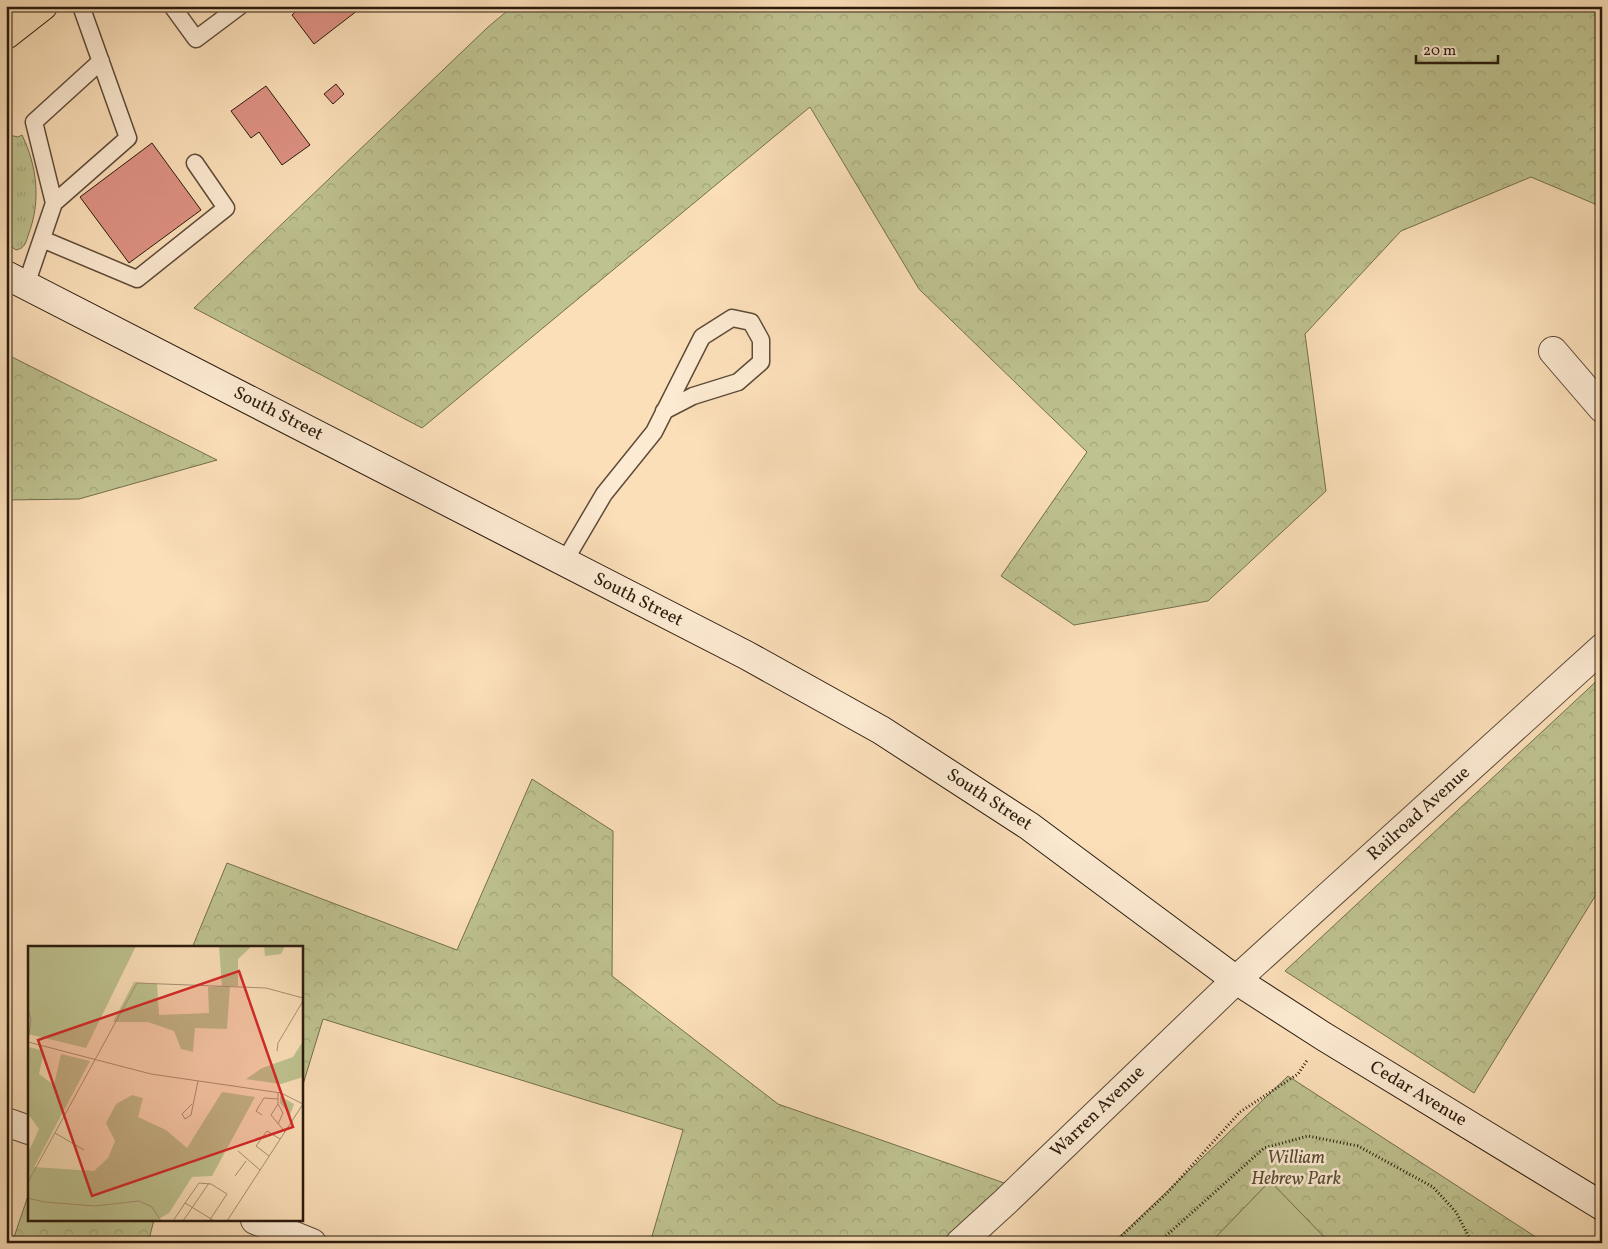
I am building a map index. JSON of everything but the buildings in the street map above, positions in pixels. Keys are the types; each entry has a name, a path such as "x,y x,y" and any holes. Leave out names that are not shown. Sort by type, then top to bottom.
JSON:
{"highway":[{"path":"6,35 43,6"}],"street":[{"name":"South Street","path":"16,280 746,655 881,730 1029,826 1236,980"},
{"path":"1553,351 1602,408"},
{"name":"Railroad Avenue","path":"1236,980 1602,648"},
{"name":"Cedar Avenue","path":"1236,980 1323,1036 1602,1206"},
{"name":"Warren Avenue","path":"960,1243 1236,980"},
{"path":"6,1122 28,1130"},
{"path":"261,1222 312,1243"}],"lane":[{"path":"16,280 42,239 54,203 128,138 81,6"},
{"path":"172,6 196,38 240,6"},
{"path":"54,203 34,122 101,61"},
{"path":"42,239 137,279 226,208 195,163"},
{"path":"564,562 604,494 654,432 664,411 702,337 732,318 751,322 761,340 761,362 738,382 693,396 664,411"}],"path":[{"path":"1114,1243 1167,1193 1240,1112 1298,1074 1311,1056"},
{"path":"1158,1243 1264,1148 1308,1136 1358,1146 1433,1187 1456,1212 1472,1243"}],"green space":[{"path":"513,6 1602,6 1602,207 1531,177 1401,231 1305,334 1326,491 1208,601 1074,625 1001,576 1087,452 919,289 810,107 422,428 194,308 488,27"},
{"path":"6,119 10,125 9,135 18,137 22,135 31,159 36,183 33,221 25,244 22,248 16,250 6,243"},
{"path":"6,354 217,460 79,499 6,500"},
{"path":"1602,676 1602,885 1474,1093 1285,971"},
{"path":"532,779 613,831 612,976 778,1104 1030,1192 975,1243 650,1243 683,1130 323,1019 302,1088 302,946 193,946 227,863 457,950"},
{"name":"William Hebrew Park","path":"1288,1076 1545,1243 1113,1243"},
{"path":"1270,1181 1330,1243 1210,1243"},
{"path":"28,1196 28,1222 153,1222 148,1243 12,1243"}]}
